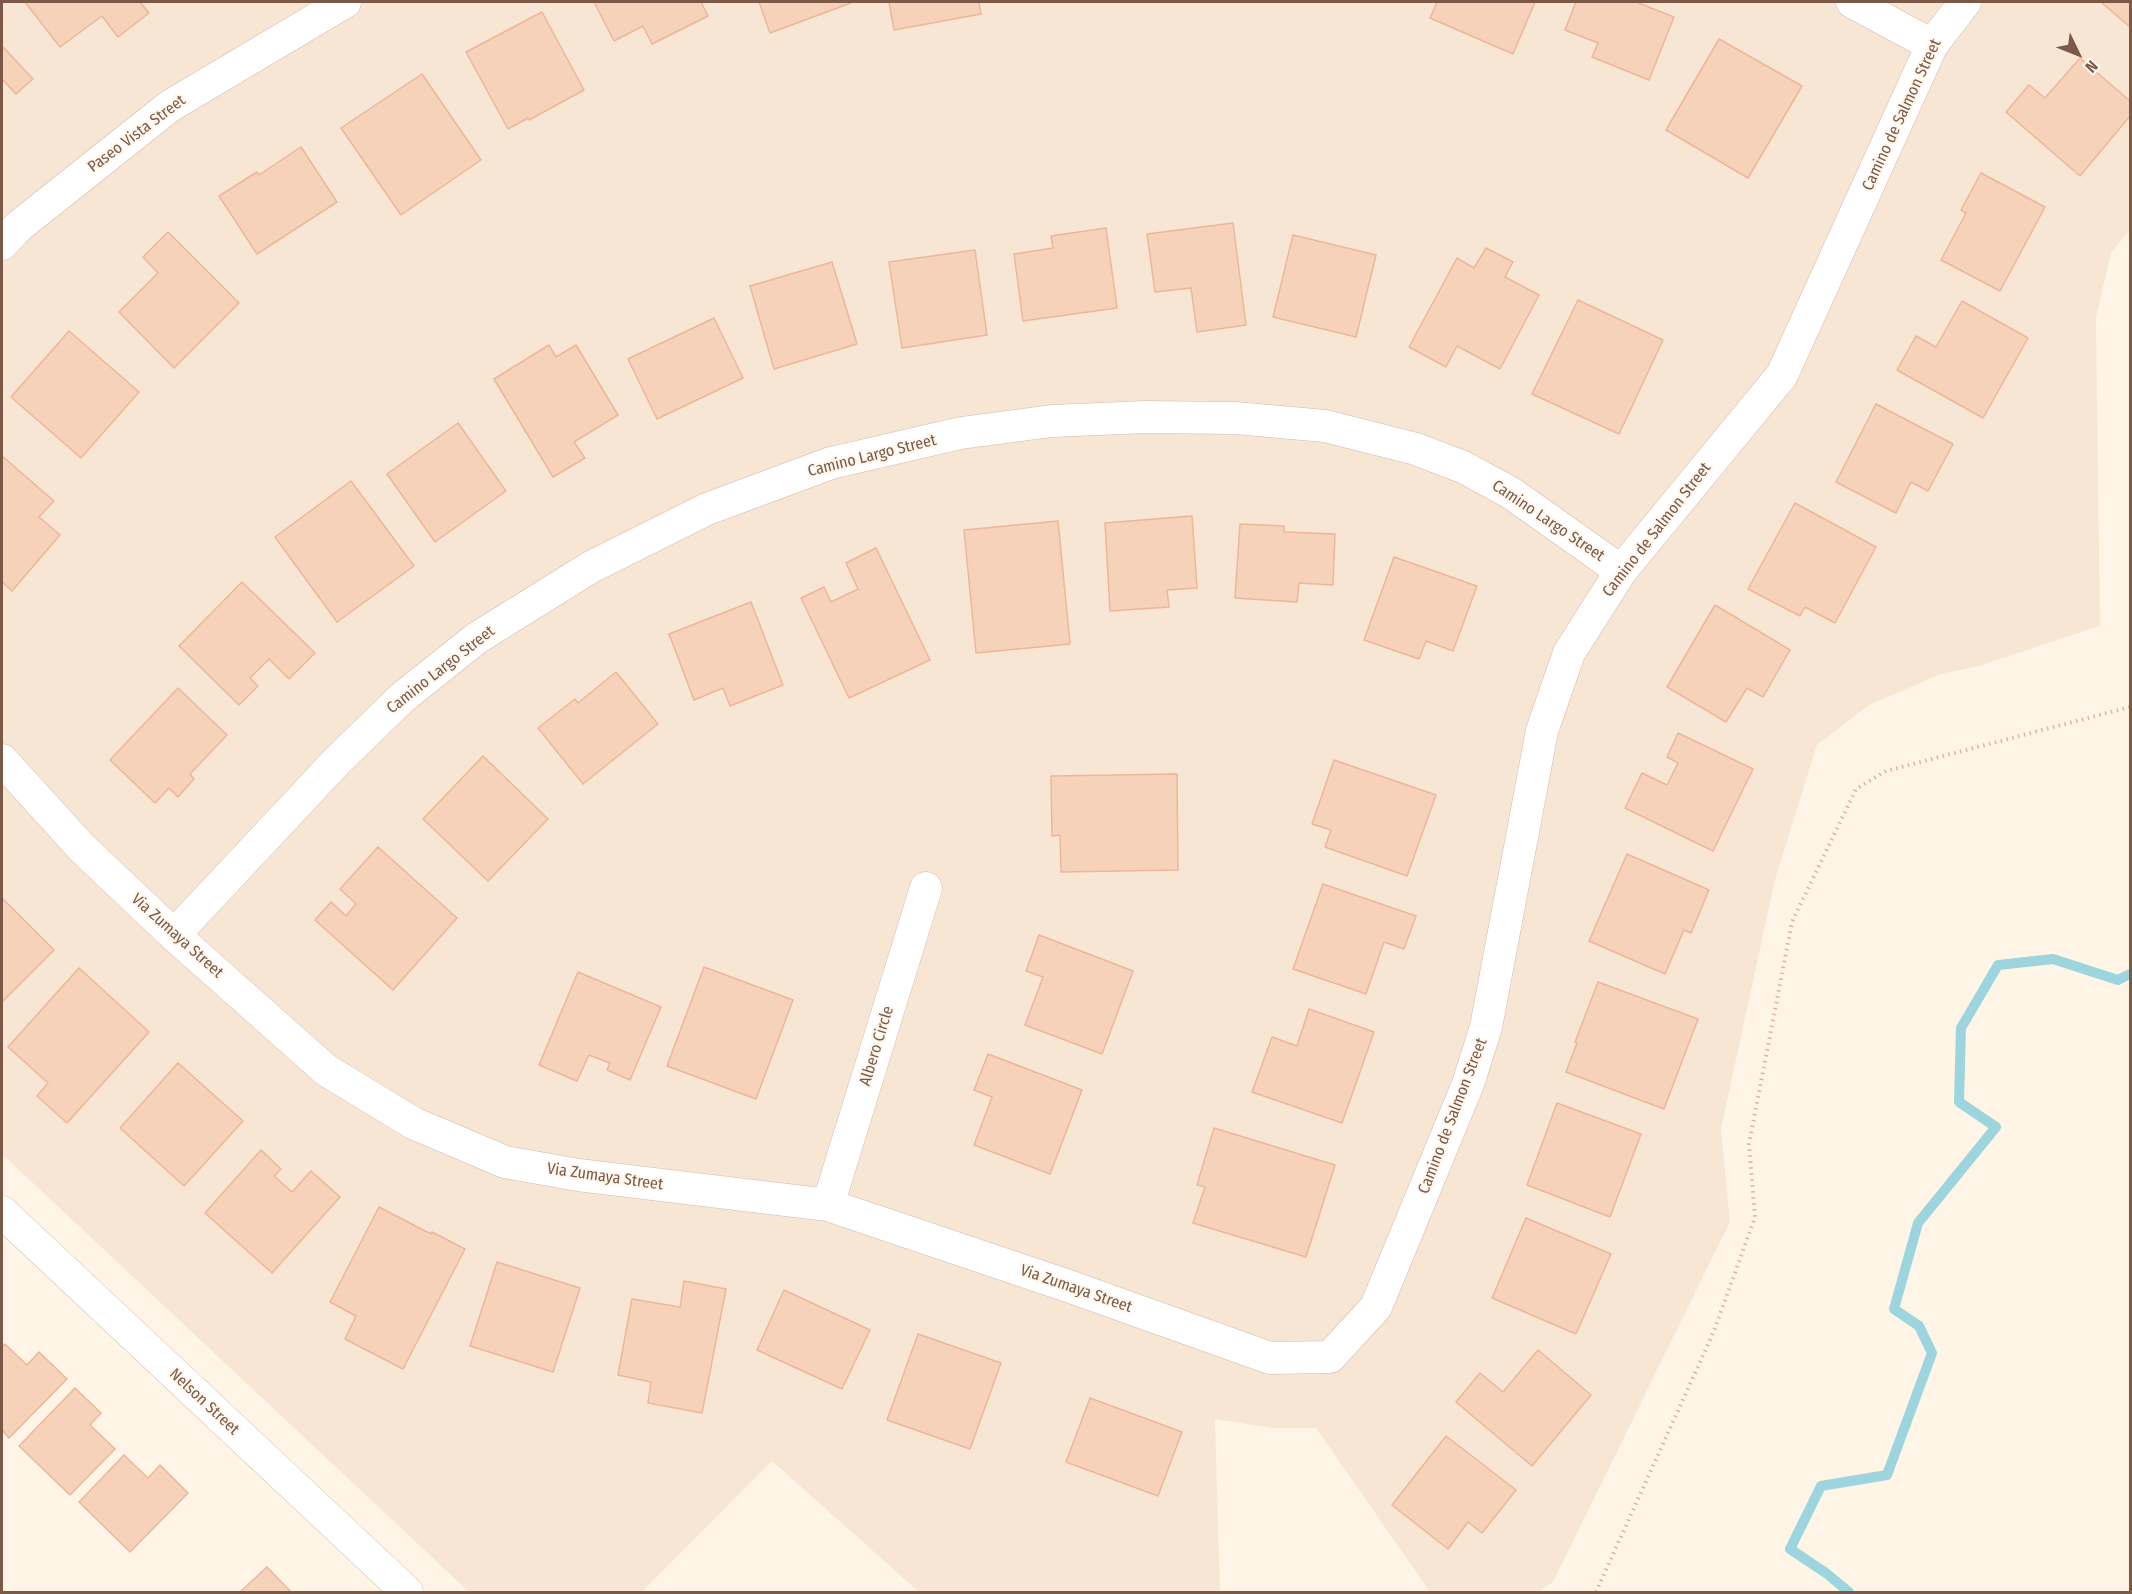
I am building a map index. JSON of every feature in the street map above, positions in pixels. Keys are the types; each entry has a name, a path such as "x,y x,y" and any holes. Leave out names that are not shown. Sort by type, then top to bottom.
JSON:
{"street":[{"name":"Paseo Vista Street","path":"2,244 18,226 170,106 345,2"},
{"path":"1852,2 1932,45"},
{"name":"Camino de Salmon Street","path":"1330,1357 1377,1307 1468,1084 1486,1027 1542,731 1569,653 1621,572 1782,375 1932,45 1965,2"},
{"name":"Camino Largo Street","path":"174,935 337,761 403,697 477,638 601,562 707,509 831,463 961,433 1052,421 1145,417 1235,418 1326,426 1416,449 1463,467 1510,493 1621,572"},
{"name":"Via Zumaya Street","path":"2,760 83,849 174,935 326,1070 413,1123 505,1162 578,1175 828,1205 1071,1287 1270,1358 1330,1357"},
{"name":"Albero Circle","path":"828,1205 926,888"},
{"name":"Nelson Street","path":"2,1212 407,1593"}],"path":[{"path":"1596,1593 1714,1331 1755,1217 1749,1144 1792,922 1856,789 1886,771 2130,707"}],"shaded area":[{"path":"2,2 2130,2 2130,230 2111,253 2096,318 2100,626 1979,666 1941,674 1869,705 1817,745 1775,880 1721,1129 1730,1222 1553,1582 1538,1592 1430,1592 1316,1428 1271,1428 1215,1419 1220,1592 919,1592 772,1461 642,1592 469,1592 2,1154"}],"building":[{"path":"25,2 140,2 149,13 118,37 102,16 60,47"},
{"path":"594,2 701,2 708,16 652,44 643,26 614,41"},
{"path":"759,2 851,2 851,3 770,33"},
{"path":"889,2 979,2 981,14 894,30"},
{"path":"1437,2 1535,2 1513,54 1430,18"},
{"path":"1576,2 1636,2 1674,17 1649,80 1592,57 1598,43 1565,30"},
{"path":"2101,2 2130,2 2130,27"},
{"path":"542,12 584,90 508,129 466,52"},
{"path":"1719,39 1802,86 1748,178 1666,130"},
{"path":"2,46 33,79 16,94 3,80 2,82"},
{"path":"2080,58 2130,101 2130,116 2080,176 2006,112 2029,85 2045,98"},
{"path":"422,74 481,160 401,215 341,128"},
{"path":"301,147 337,202 257,254 219,196 257,172 259,175"},
{"path":"1981,173 2045,207 2000,291 1941,260 1966,213 1961,210"},
{"path":"1233,223 1246,325 1197,332 1191,288 1155,292 1147,234"},
{"path":"1106,228 1117,308 1023,321 1014,254 1053,248 1051,236"},
{"path":"168,232 239,303 174,368 119,312 158,273 143,257"},
{"path":"1293,235 1376,255 1356,337 1273,317"},
{"path":"1486,248 1513,262 1505,277 1539,295 1500,369 1457,346 1446,367 1409,347 1457,258 1474,268"},
{"path":"975,250 987,335 902,348 889,262"},
{"path":"832,262 857,344 774,369 750,286"},
{"path":"1578,300 1663,340 1619,434 1532,394"},
{"path":"1962,301 2028,338 1983,418 1897,370 1916,336 1936,347"},
{"path":"714,318 743,378 657,419 628,359"},
{"path":"69,331 139,392 81,458 11,397"},
{"path":"549,345 556,357 576,345 618,415 574,442 585,458 553,477 494,379"},
{"path":"1876,404 1953,444 1928,491 1911,482 1896,513 1836,482"},
{"path":"458,423 506,491 435,542 387,474"},
{"path":"2,456 54,501 39,517 60,535 12,591 2,582"},
{"path":"351,481 414,566 337,622 275,537"},
{"path":"1795,503 1876,547 1835,623 1805,607 1800,616 1748,589"},
{"path":"1192,516 1197,588 1167,590 1169,607 1110,611 1105,523"},
{"path":"1058,521 1070,644 976,653 964,530"},
{"path":"1240,524 1284,526 1284,532 1335,534 1333,585 1299,583 1297,602 1235,598"},
{"path":"876,548 930,660 849,698 801,598 824,587 831,602 858,589 846,563"},
{"path":"1394,557 1477,586 1453,651 1426,641 1419,659 1364,640"},
{"path":"242,582 315,653 289,679 269,659 250,678 258,686 239,705 179,646"},
{"path":"751,602 783,685 730,706 723,688 694,700 669,634"},
{"path":"1715,605 1790,650 1763,697 1747,688 1726,722 1667,687"},
{"path":"616,672 658,724 583,784 538,728 575,699 578,703"},
{"path":"178,688 227,735 190,774 194,779 178,797 169,788 155,803 110,760"},
{"path":"1678,733 1753,769 1713,851 1625,808 1642,773 1667,785 1678,763 1667,757"},
{"path":"483,756 548,819 488,881 423,819"},
{"path":"1334,760 1436,795 1407,876 1325,847 1331,830 1312,824"},
{"path":"1177,774 1178,870 1061,872 1060,835 1052,836 1051,776"},
{"path":"378,847 457,918 393,990 315,920 331,902 346,916 356,904 340,889"},
{"path":"1627,854 1709,890 1691,933 1684,930 1665,974 1589,941"},
{"path":"1323,884 1416,916 1404,949 1384,942 1366,994 1293,969"},
{"path":"2,898 54,950 2,1002"},
{"path":"1039,935 1133,971 1102,1054 1025,1025 1043,977 1026,971"},
{"path":"704,967 793,1000 756,1099 667,1066"},
{"path":"79,968 149,1032 67,1123 37,1096 48,1083 8,1047"},
{"path":"578,972 661,1007 630,1080 607,1070 610,1063 589,1055 577,1081 539,1065"},
{"path":"1598,982 1698,1019 1664,1109 1566,1072"},
{"path":"1309,1009 1374,1032 1342,1123 1252,1092 1272,1037 1297,1046"},
{"path":"988,1054 1082,1090 1050,1174 974,1145 992,1097 974,1090"},
{"path":"178,1063 243,1121 184,1186 120,1128"},
{"path":"1557,1103 1641,1134 1610,1217 1527,1185"},
{"path":"1214,1128 1335,1165 1306,1257 1193,1223 1205,1187 1197,1185"},
{"path":"261,1150 281,1169 274,1176 292,1192 311,1171 340,1197 272,1273 205,1213"},
{"path":"379,1207 465,1249 403,1369 345,1339 356,1316 330,1302"},
{"path":"1526,1218 1611,1254 1576,1334 1492,1298"},
{"path":"497,1262 580,1288 553,1372 470,1346"},
{"path":"684,1281 726,1289 702,1413 648,1403 651,1382 618,1375 632,1299 680,1307"},
{"path":"784,1290 870,1330 842,1389 757,1350"},
{"path":"918,1334 1001,1363 970,1449 887,1420"},
{"path":"5,1344 27,1365 39,1352 67,1379 9,1438 2,1430 2,1347"},
{"path":"1538,1350 1591,1395 1532,1466 1456,1402 1480,1373 1503,1392"},
{"path":"75,1388 101,1413 90,1425 115,1449 70,1495 19,1446"},
{"path":"1090,1398 1182,1432 1158,1496 1066,1462"},
{"path":"1446,1436 1516,1490 1482,1533 1468,1522 1448,1549 1392,1505"},
{"path":"124,1455 148,1478 160,1465 188,1493 130,1552 79,1502"},
{"path":"267,1567 291,1592 240,1592"}],"waterway":[{"path":"1849,1592 1826,1573 1790,1549 1821,1486 1887,1475 1932,1353 1919,1326 1894,1309 1918,1223 1996,1127 1959,1102 1961,1028 1998,965 2053,959 2118,980 2130,974"}]}
